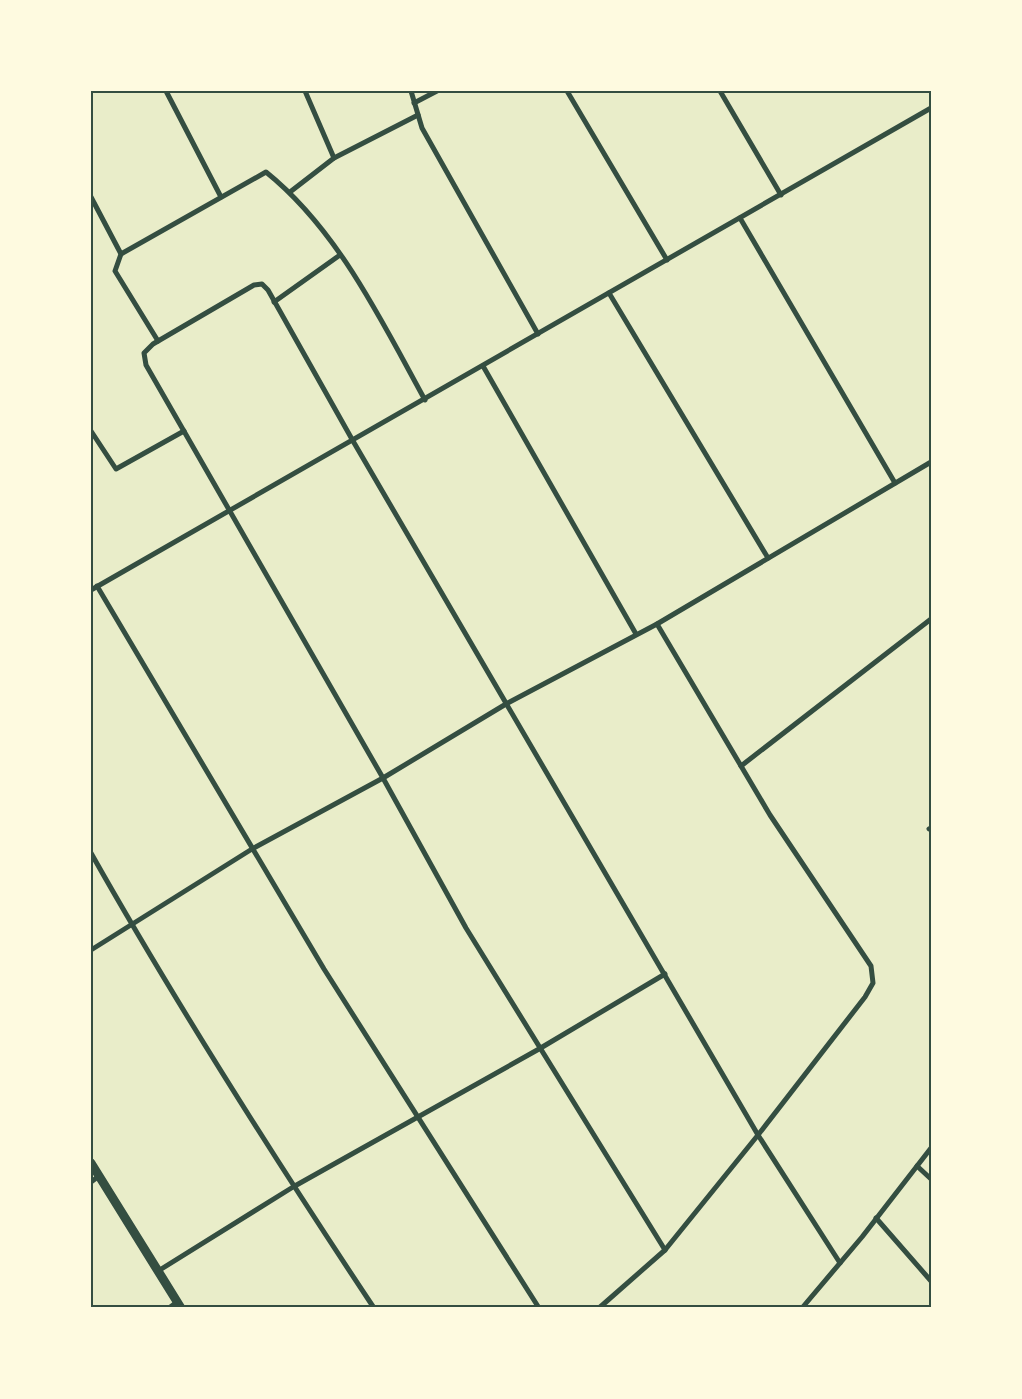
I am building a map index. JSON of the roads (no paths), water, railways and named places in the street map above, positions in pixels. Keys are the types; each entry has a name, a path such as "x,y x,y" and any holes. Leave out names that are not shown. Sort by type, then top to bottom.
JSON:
{"street":[{"path":"166,91 221,197"},
{"path":"305,91 334,158"},
{"path":"411,91 422,128 538,334"},
{"path":"414,103 437,91"},
{"path":"567,91 667,260"},
{"path":"720,91 781,195"},
{"path":"91,590 230,512 931,108"},
{"path":"290,192 334,158 418,115"},
{"path":"158,341 115,271 121,254 266,172 290,192 358,279 425,400"},
{"path":"91,197 121,254"},
{"path":"740,218 895,482"},
{"path":"274,302 340,255"},
{"path":"665,1250 466,928 383,778 146,365 144,354 158,341 254,285 262,284 274,302 353,441 758,1135 840,1263"},
{"path":"609,293 768,558"},
{"path":"483,366 636,634"},
{"path":"91,431 116,469 184,431"},
{"path":"91,950 252,849 383,778 506,704 657,624 931,462"},
{"path":"98,586 252,849 418,1118 539,1308"},
{"path":"741,766 931,619"},
{"path":"599,1308 665,1250 865,998 873,983 871,966 770,815 657,624"},
{"path":"91,853 132,925 293,1187 374,1308"},
{"path":"157,1272 293,1187 418,1118 665,974"},
{"path":"802,1308 931,1148"},
{"path":"91,1163 179,1305 169,1308"},
{"path":"917,1166 931,1179"},
{"path":"91,1182 99,1176"},
{"path":"876,1218 931,1281"}]}
